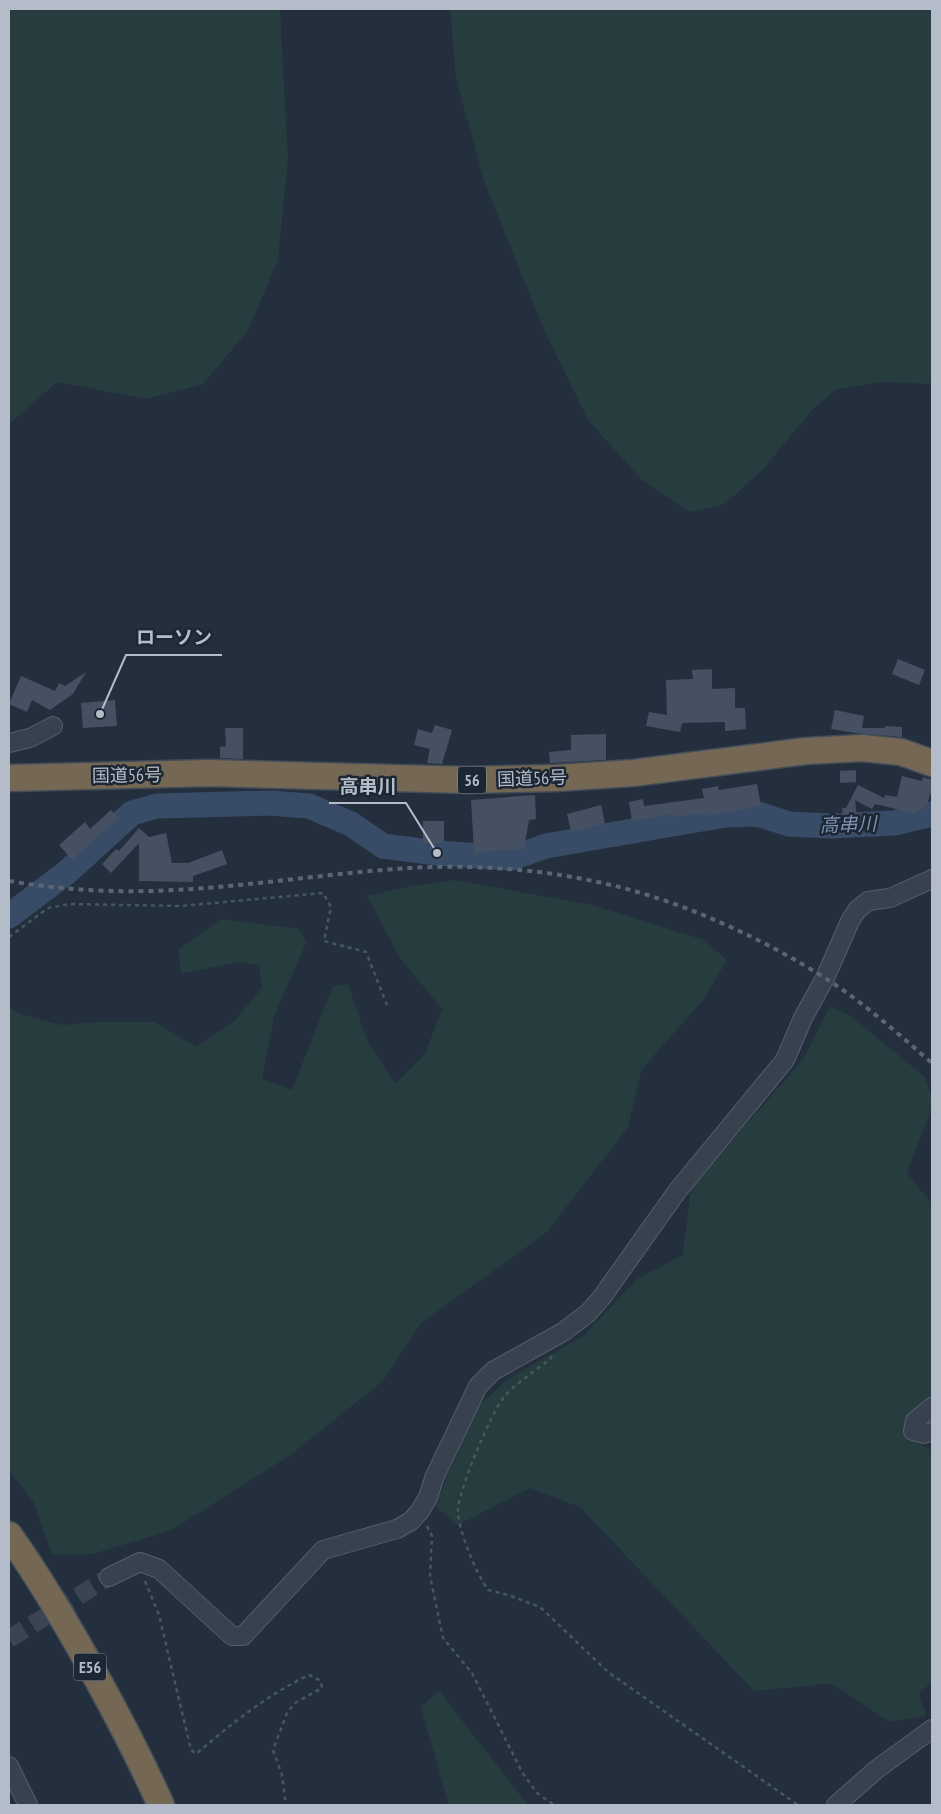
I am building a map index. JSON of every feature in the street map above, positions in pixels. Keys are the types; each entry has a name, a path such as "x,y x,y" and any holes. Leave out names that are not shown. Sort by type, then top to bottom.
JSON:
{"highway":[{"name":"国道56号","path":"9,778 209,773 467,780 557,778 633,773 806,751 862,748 901,752 932,763"},
{"name":"E56","path":"9,1534 68,1626 144,1767 161,1805"}],"street":[{"path":"9,743 30,738 53,726"},
{"path":"109,1577 140,1562 159,1569 232,1636 243,1636 323,1550 397,1529 411,1521 420,1511 428,1497 435,1476 478,1386 493,1371 563,1332 588,1313 602,1297 678,1190 785,1060 803,1018 825,978 857,910 868,902 890,898 932,879"},
{"path":"932,1407 915,1421 913,1431 923,1434 932,1432"},
{"path":"836,1805 877,1769 932,1729"},
{"path":"9,1766 28,1805"}],"path":[{"path":"9,937 48,908 69,904 181,906 323,893 331,907 324,941 366,952 387,1005"},
{"path":"563,1332 550,1359 505,1396 495,1408 460,1492 457,1511 478,1575 488,1590 540,1607 608,1672 798,1805"},
{"path":"420,1511 432,1536 430,1576 443,1638 472,1673 522,1772 537,1793 554,1805"},
{"path":"134,1565 148,1584 159,1615 190,1750 196,1754 235,1721 283,1688 309,1675 321,1681 322,1688 295,1703 287,1713 273,1750 282,1775 286,1805"}],"green space":[{"path":"9,9 280,9 288,160 278,260 248,331 203,384 146,399 57,382 9,424"},
{"path":"450,9 932,9 932,384 883,382 835,390 812,410 765,467 725,504 689,512 641,479 588,420 546,334 485,184 456,78"},
{"path":"455,880 592,905 704,940 727,960 704,999 642,1069 628,1127 547,1232 421,1323 383,1381 289,1456 170,1531 92,1554 52,1555 33,1501 9,1471 9,1007 23,1015 62,1025 99,1022 155,1022 196,1047 234,1021 262,988 259,965 236,962 181,974 178,950 221,919 299,929 306,943 274,1016 262,1079 292,1090 333,986 348,984 367,1040 395,1084 425,1054 442,1009 400,958 367,896 411,886"},
{"path":"830,1006 852,1017 925,1077 932,1097 932,1107 907,1173 932,1204 932,1400 904,1425 910,1440 932,1450 932,1683 919,1692 926,1716 890,1722 837,1687 827,1684 754,1691 580,1507 530,1488 458,1525 435,1506 477,1408 508,1379 583,1336 637,1279 683,1255 691,1188 804,1058"},
{"path":"439,1691 528,1805 449,1805 421,1707"}],"building":[{"path":"898,659 925,670 919,685 892,674"},
{"path":"712,669 712,689 735,688 735,708 745,708 746,729 725,731 725,722 682,723 680,732 646,726 649,712 667,715 666,680 693,679 692,670"},
{"path":"86,672 73,694 50,710 32,700 27,712 9,704 21,676 55,691 59,683 65,686"},
{"path":"115,700 117,726 83,728 81,703"},
{"path":"835,710 864,716 862,728 902,727 902,737 831,729"},
{"path":"435,725 452,730 442,764 427,763 430,749 414,745 418,729 432,733"},
{"path":"225,728 243,728 243,759 220,758 220,747 226,746"},
{"path":"606,734 606,760 550,763 549,752 571,750 571,735"},
{"path":"856,770 856,782 840,783 840,771"},
{"path":"902,776 922,781 923,777 932,780 932,794 930,794 927,806 913,813 875,804 872,809 855,800 857,818 844,820 842,808 846,808 858,785 884,798 885,795 897,797"},
{"path":"757,784 761,806 707,816 706,813 671,817 671,814 632,821 629,802 643,799 644,806 704,798 702,789 718,786 719,790"},
{"path":"535,795 536,819 529,820 524,849 474,852 471,800"},
{"path":"601,805 605,823 571,832 567,814"},
{"path":"111,810 118,818 72,860 59,845 85,822 90,829"},
{"path":"423,821 444,821 444,843 423,843"},
{"path":"139,828 149,837 166,833 172,863 188,863 222,850 227,864 193,876 193,882 139,881 139,843 111,873 102,864 116,849 119,851"}],"waterway":[{"name":"高串川","path":"9,916 66,873 132,813 157,806 270,803 309,806 351,824 383,846 437,853 512,858 546,846 725,815 758,814 789,824 831,826 894,823 932,814"}],"tunnel":[{"path":"9,1639 109,1577"}],"railway":[{"path":"9,881 44,886 115,891 181,890 424,867 510,869 595,881 675,904 727,925 778,951 825,978 853,997 932,1063"}],"place":[{"name":"ローソン","path":"100,714"},
{"name":"高串川","path":"437,853"}]}
